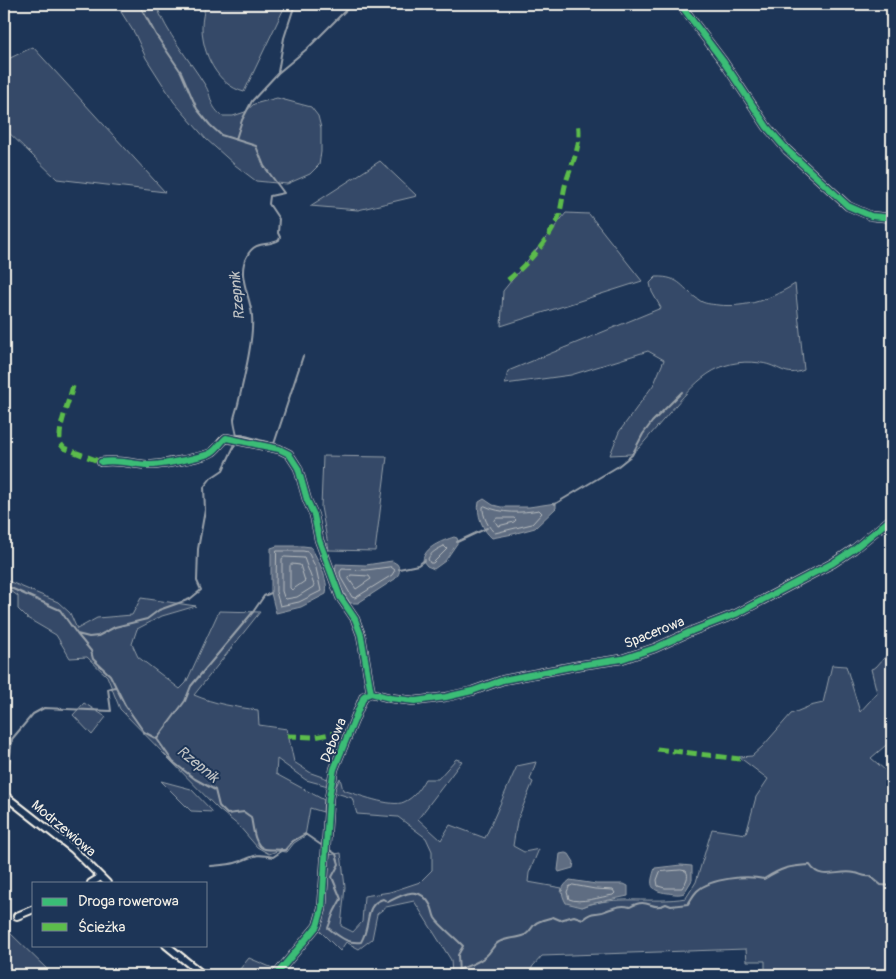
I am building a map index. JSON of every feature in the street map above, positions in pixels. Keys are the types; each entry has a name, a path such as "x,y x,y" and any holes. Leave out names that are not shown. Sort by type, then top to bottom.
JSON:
{"street":[{"path":"680,4 723,60 766,127 787,150 848,206 871,216 892,218"},
{"path":"101,462 113,460 148,465 165,465 213,452 226,438 280,449 289,454 298,468 307,500 314,515 319,540 340,597 355,619 361,635 371,693"},
{"name":"Spacerowa","path":"371,693 390,698 415,701 446,697 472,691 502,680 622,659 655,648 736,614 833,563 854,550 892,518"},
{"name":"Dębowa","path":"276,975 316,926 322,909 329,798 334,769 364,696 371,693"},
{"name":"Modrzewiowa","path":"4,795 73,849 106,882"},
{"path":"93,882 101,877"},
{"path":"17,916 32,909"},
{"path":"167,946 203,975"}],"shaded area":[{"path":"116,4 156,4 172,36 205,85 215,108 222,116 233,116 245,112 254,104 277,98 311,107 318,116 321,128 319,165 310,174 287,184 256,181 235,165 206,139 174,102 146,58 135,34"},
{"path":"206,4 286,4 244,92 226,83 213,67 208,57 202,27"},
{"path":"33,47 165,192 57,179 4,128 4,61"},
{"path":"380,161 417,196 358,210 310,206"},
{"path":"566,213 589,214 642,281 501,326 503,291"},
{"path":"656,277 664,277 676,281 703,302 729,306 749,304 768,298 795,284 804,370 792,373 767,364 745,362 719,368 708,374 688,391 639,448 631,454 610,455 619,432 654,384 664,360 648,351 571,375 505,384 508,371 661,308 652,292 650,283"},
{"path":"323,456 387,457 375,551 329,550 321,507"},
{"path":"8,581 58,602 70,613 77,629 97,618 132,615 141,598 196,606 162,616 137,629 132,644 138,657 180,689 186,683 219,611 260,612 194,695 225,705 258,710 259,725 287,729 294,762 311,773 328,779 328,786 306,780 277,759 276,774 324,800 323,812 310,808 305,836 294,843 287,852 277,851 269,854 257,847 239,826 218,809 120,709 107,676 87,657 70,658 56,635 27,618 18,609 18,596 5,587"},
{"path":"892,649 892,740 871,758 892,776 892,975 765,975 765,961 747,961 746,949 542,956 528,975 452,975 451,960 414,901 386,907 377,914 372,939 359,949 346,942 340,951 318,929 323,918 329,855 341,853 345,887 341,926 353,932 362,922 364,896 390,892 420,882 432,870 432,851 426,838 398,817 357,814 352,798 333,792 340,778 343,790 374,800 398,803 408,800 414,795 425,779 438,779 456,759 462,761 418,819 441,840 450,825 485,838 517,766 536,762 530,780 533,782 517,821 513,846 524,852 539,849 529,873 528,882 562,888 561,893 582,907 608,901 686,898 696,882 712,829 746,834 756,797 768,779 739,757 752,756 791,714 823,703 832,665 846,666 860,712 877,693 871,669 876,667"},
{"path":"84,703 106,717 92,735 73,715"},
{"path":"161,781 191,789 213,812 191,811"},
{"path":"4,926 6,929 53,975 4,975"},
{"path":"249,958 275,969 270,975 235,975"}],"water":[{"path":"484,499 493,505 501,507 529,507 556,503 556,508 535,528 492,538 479,517 479,502"},
{"path":"454,537 457,538 458,542 445,561 434,569 427,566 423,561 430,548"},
{"path":"277,546 311,547 324,576 327,588 326,594 301,607 276,613 271,593 271,548"},
{"path":"392,561 397,564 399,570 395,579 358,603 350,603 337,580 336,564 366,565"},
{"path":"560,854 569,854 574,862 573,868 559,872"},
{"path":"681,865 692,866 692,880 684,893 661,892 654,888 652,878 655,868"},
{"path":"570,880 596,884 624,884 628,886 628,896 582,907 566,903 562,890"}],"waterway":[{"name":"Rzepnik","path":"139,4 156,35 181,72 197,109 221,135 256,146 264,166 284,193 270,196 269,204 279,219 279,240 254,247 244,263 243,278 251,309 252,335 234,419 237,438"},
{"path":"278,72 284,38 295,4"},
{"path":"236,139 242,120 252,101 278,73 308,48 352,4"},
{"path":"238,435 274,444 303,356"},
{"path":"555,504 617,467 632,455 652,422 682,392"},
{"name":"Rzepnik","path":"236,442 223,470 211,478 204,487 205,510 198,549 197,581 201,590 190,599 159,610 147,619 115,627 98,636 89,637 77,634 91,651 93,659 110,675 125,705 144,732 157,739 173,762 195,779 215,790 219,806 227,814 244,812 251,817 256,840 261,847 285,850 293,841 305,834 324,847"},
{"path":"457,542 487,528"},
{"path":"399,569 418,565 425,560"},
{"path":"4,585 60,610 77,634"},
{"path":"157,739 185,701 191,686 253,612 264,596 271,593"},
{"path":"4,786 6,788 12,739 33,714 44,708 111,711 108,689 115,687"},
{"path":"211,866 235,863 256,855 273,857 281,849"},
{"name":"Rzepnik","path":"328,849 336,854 339,864 332,877 341,899 328,928 347,941 361,942 370,910 377,902 383,899 388,902 406,894 417,893 427,899 437,921 463,946 458,955 459,975"},
{"path":"458,970 483,958 499,942 525,935 535,924 541,921 553,917 560,920 574,916 583,919 588,915 619,906 630,907 642,903 657,906 688,904 697,891 720,880 748,877 764,879 786,868 810,865 819,873 855,873 870,876 881,885 892,886"}],"marked path":[{"path":"508,280 537,251 550,234 559,216 566,182 578,145 578,122"},
{"path":"73,386 61,425 60,443 64,448 101,462"},
{"path":"287,736 315,737 349,730"},
{"path":"657,749 740,759"}],"cycle path":[{"path":"680,4 723,61 767,127 787,150 848,206 871,216 892,218"},
{"path":"101,462 118,461 152,465 181,461 212,452 226,438 279,449 289,454 298,468 307,500 314,515 319,540 340,597 355,619 361,635 371,693 364,696 334,769 329,798 322,909 317,926 276,975"},
{"path":"371,693 390,698 415,701 446,697 472,691 503,680 622,659 655,648 736,614 833,563 854,549 892,518"}]}
